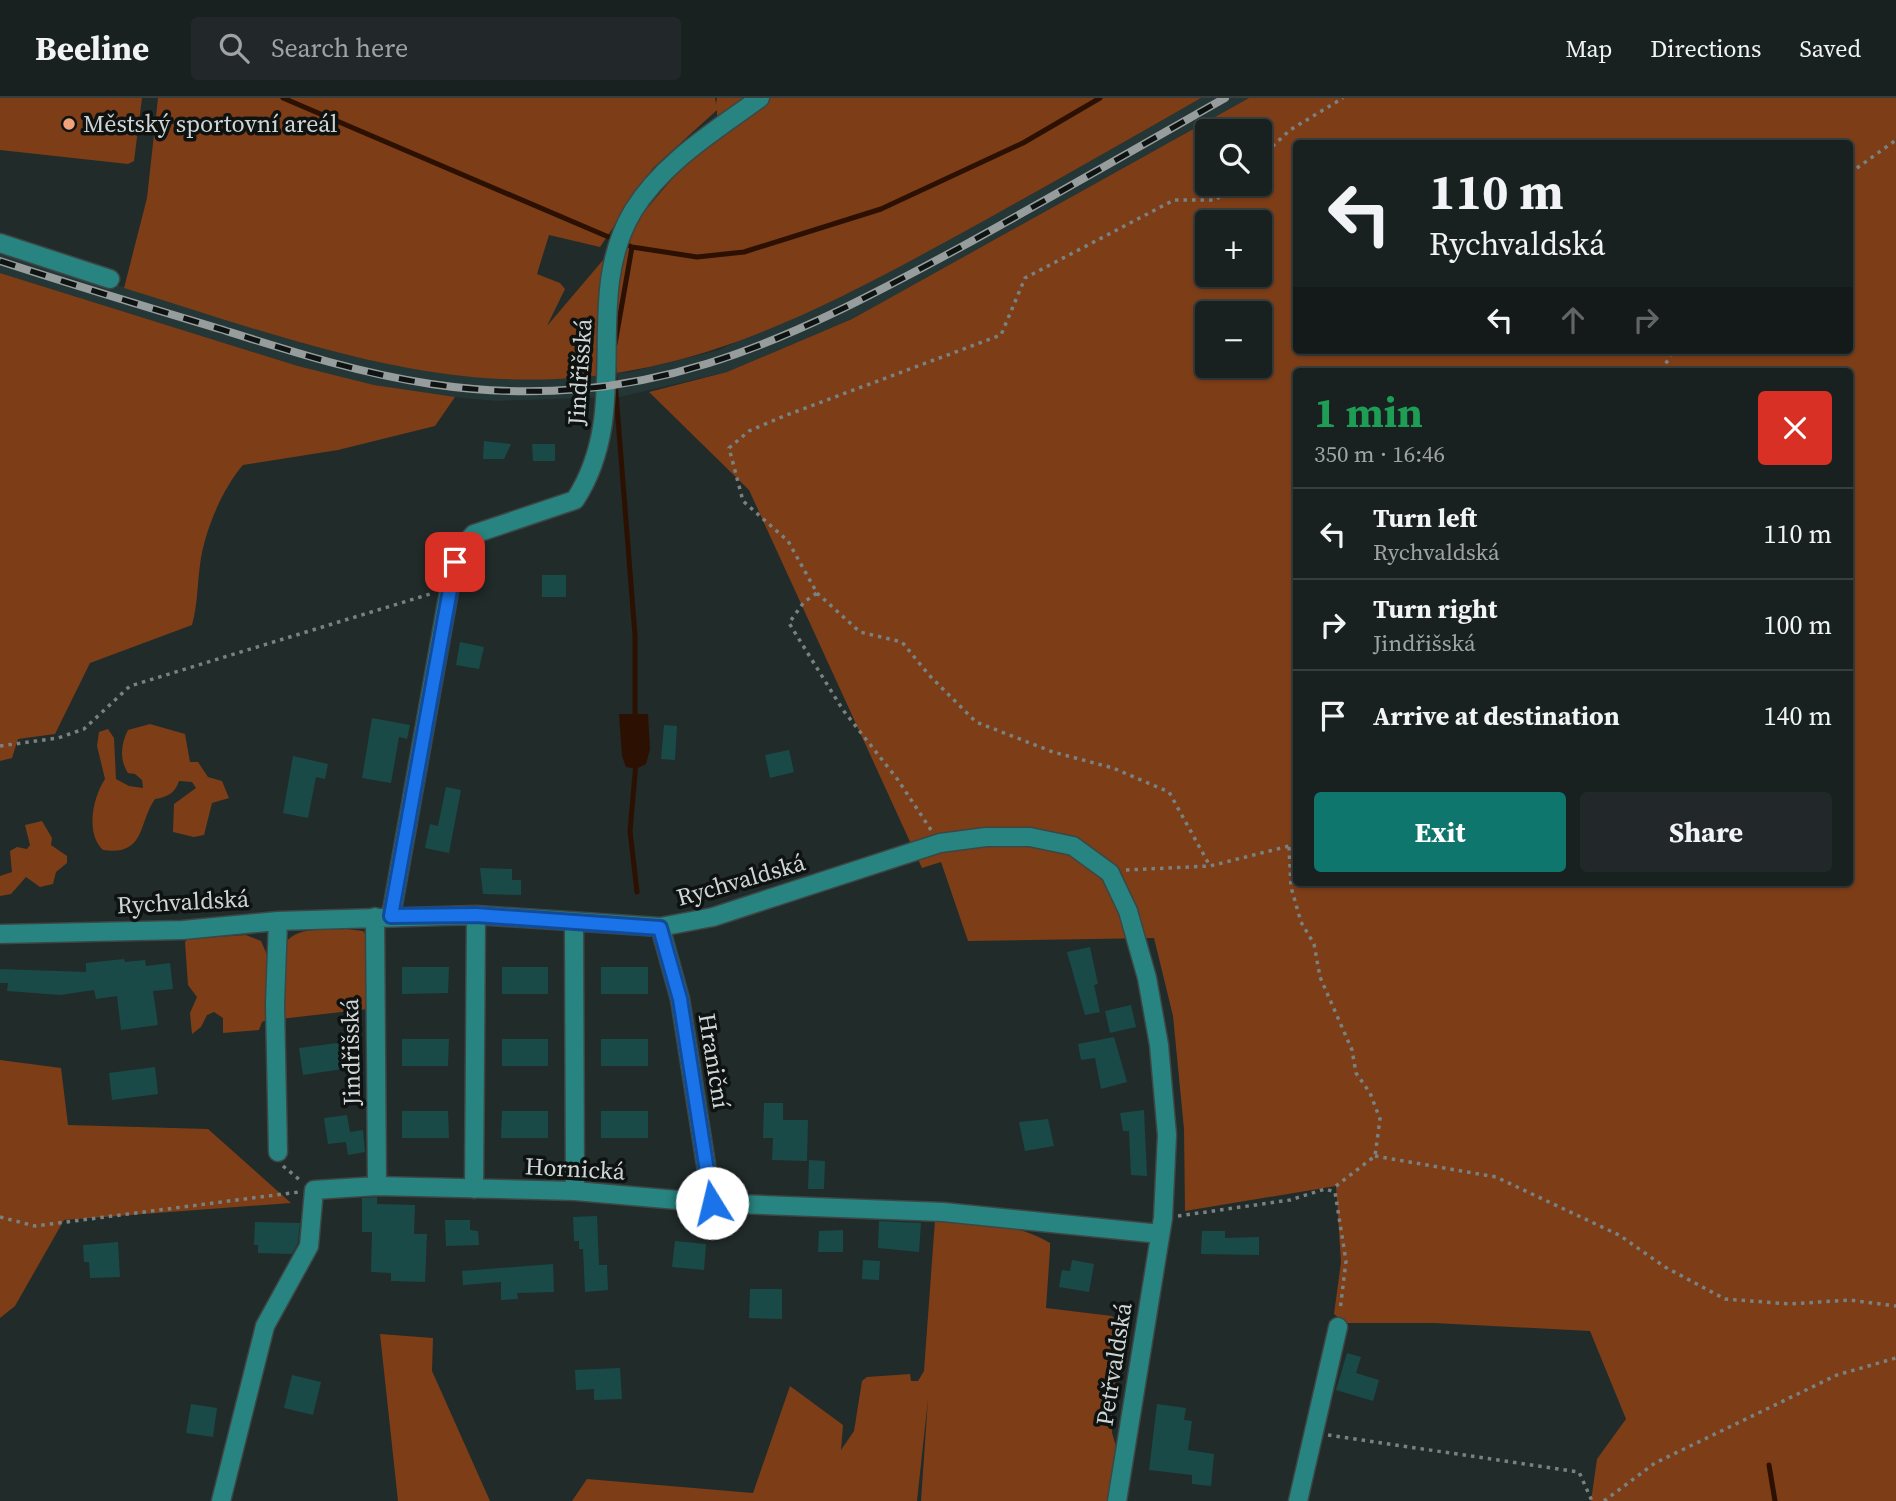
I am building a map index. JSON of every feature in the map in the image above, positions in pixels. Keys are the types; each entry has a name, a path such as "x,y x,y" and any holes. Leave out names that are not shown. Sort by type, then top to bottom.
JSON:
{"street":[{"name":"Jindřišská","path":"377,1186 383,916 455,562 474,534 575,500 594,462 605,416 608,277 617,247 634,211 673,163 760,98"},
{"path":"0,243 110,279"},
{"name":"Rychvaldská","path":"0,934 183,930 278,921 476,915 660,928 713,918 940,843 986,837 1030,837 1073,846 1110,873"},
{"path":"1110,873 1132,924 1147,978 1159,1045 1167,1135 1160,1234"},
{"path":"474,1189 476,915"},
{"path":"278,921 275,1004 278,1152"},
{"path":"574,923 575,1191"},
{"name":"Hraniční","path":"660,928 680,999 712,1203"},
{"name":"Hornická","path":"314,1190 377,1186 575,1191 712,1203 943,1212 1160,1234"},
{"path":"221,1501 265,1326 309,1246 314,1190"},
{"name":"Petřvaldská","path":"1117,1501 1160,1234"},
{"path":"1298,1501 1338,1327"}],"path":[{"path":"1272,147 1290,130 1343,98"},
{"path":"1853,171 1896,140"},
{"path":"1210,866 1169,792 1113,768 1053,752 975,722 929,675 902,642 860,632 817,593 788,541 743,501 729,448 749,431 785,416 1001,335 1025,278 1174,200 1216,200 1220,196"},
{"path":"0,746 47,740 84,729 130,686 450,586"},
{"path":"817,593 804,602 789,623 843,710 898,780 940,843"},
{"path":"1110,873 1136,868 1210,866 1293,846"},
{"path":"1289,847 1291,887 1300,922 1314,944 1329,1003 1352,1050 1356,1073 1370,1093 1380,1119 1375,1156 1336,1186"},
{"path":"278,1152 280,1163 290,1175 314,1190"},
{"path":"1375,1156 1496,1177 1619,1235 1665,1267 1724,1299 1790,1304 1849,1300 1896,1306"},
{"path":"1196,1213 1290,1200 1325,1189 1335,1192 1346,1261 1338,1327"},
{"path":"0,1217 36,1226 314,1190"},
{"path":"1604,1501 1655,1463 1837,1375 1896,1358"},
{"path":"1315,1433 1579,1472 1592,1501"}],"shaded area":[{"name":"Městský sportovní areál","path":"0,98 142,98 134,161 128,164 0,150"},
{"path":"158,98 715,98 716,104 717,98 1201,98 1044,188 824,305 763,332 702,353 639,369 574,378 506,379 432,372 393,365 277,336 124,288 147,198","holes":["717,110 717,126 547,326 565,289 560,283 537,274 549,235 600,247 653,168"]},
{"path":"1201,98 1249,98 1211,119 1195,119 1195,128 852,319 727,372 620,397 496,401 431,395 374,385 298,366 0,273 0,248 305,344 434,372 497,378 590,376 631,372 719,350 1018,202"},
{"path":"1249,98 1896,98 1896,1501 1591,1501 1597,1459 1626,1419 1590,1331 1434,1323 1345,1323 1334,1314 1341,1262 1336,1186 1185,1211 1184,1129 1173,1016 1154,938 968,941 941,862 922,868 749,490 649,392 727,372 852,319 1195,128 1195,196 1272,196 1272,119 1211,119"},
{"path":"0,273 298,366 374,385 455,397 435,426 338,450 243,465 221,498 205,539 192,625 90,663 55,734 18,739 12,758 0,761"},
{"path":"619,714 648,714 650,749 646,764 636,769 626,767 622,756"},
{"path":"150,724 185,734 190,762 198,762 208,777 222,781 229,798 212,803 204,835 194,837 173,832 174,804 196,788 192,782 179,781 170,794 155,799 134,843 117,851 103,850 97,843 93,825 94,805 105,779 97,746 99,732 108,729 114,738 116,779 129,786 143,788 142,780 135,774 128,773 125,768 123,746 128,730"},
{"path":"42,821 52,838 51,845 67,856 67,863 56,872 53,884 40,887 26,877 11,894 0,896 0,876 12,872 10,851 17,847 27,849 30,845 25,825"},
{"path":"346,929 363,931 368,937 368,1009 280,1019 285,944 296,934 304,932"},
{"path":"246,935 261,941 268,957 269,1019 262,1022 259,1030 223,1033 223,1018 214,1012 207,1015 201,1027 192,1034 190,1013 197,997 188,985 185,942 187,939"},
{"path":"0,1060 61,1068 68,1125 208,1129 291,1203 64,1220 15,1306 0,1318"},
{"path":"935,1220 1009,1227 1050,1243 1046,1308 1112,1316 1121,1324 1126,1342 1112,1394 1112,1433 1117,1449 1109,1501 921,1501 928,1399 917,1501 572,1501 587,1479 753,1493 790,1386 843,1425 841,1450 854,1431 862,1381 867,1377 910,1374 911,1381 918,1381 924,1371"},
{"path":"380,1334 433,1338 432,1371 490,1501 398,1501"}],"building":[{"path":"484,441 511,444 504,459 483,459"},
{"path":"532,444 555,444 555,461 533,461"},
{"path":"542,575 566,575 566,597 542,597"},
{"path":"460,642 484,647 479,669 456,665"},
{"path":"372,718 410,725 407,739 399,737 391,783 362,778"},
{"path":"664,725 677,726 675,760 661,759"},
{"path":"789,750 794,772 770,778 765,755"},
{"path":"293,756 328,764 325,779 316,777 308,818 283,813"},
{"path":"446,787 461,790 449,853 425,848 430,824 438,826"},
{"path":"480,868 512,869 512,880 521,880 521,895 483,894"},
{"path":"1090,947 1098,984 1094,985 1100,1012 1085,1015 1067,952"},
{"path":"124,959 125,962 145,960 146,966 170,963 173,989 153,991 158,1025 121,1030 117,996 96,999 94,990 60,995 7,991 8,983 0,983 0,969 86,972 86,963"},
{"path":"402,967 449,967 448,993 402,994"},
{"path":"502,967 548,967 548,994 502,994"},
{"path":"601,967 648,967 648,994 601,994"},
{"path":"1131,1005 1136,1027 1110,1033 1105,1011"},
{"path":"1114,1037 1127,1082 1101,1089 1095,1058 1081,1060 1078,1044"},
{"path":"402,1039 449,1039 448,1066 402,1066"},
{"path":"502,1039 548,1039 548,1066 502,1066"},
{"path":"601,1039 648,1039 648,1066 601,1066"},
{"path":"345,1042 349,1068 303,1075 299,1048"},
{"path":"155,1067 158,1094 112,1100 109,1073"},
{"path":"764,1103 783,1103 783,1120 808,1120 807,1161 772,1160 773,1138 763,1138"},
{"path":"1144,1110 1147,1176 1131,1175 1129,1131 1123,1131 1120,1113"},
{"path":"402,1111 448,1111 449,1138 402,1138"},
{"path":"502,1111 548,1111 548,1138 501,1138"},
{"path":"601,1111 648,1111 648,1138 601,1138"},
{"path":"347,1115 350,1132 363,1130 365,1152 348,1155 346,1142 328,1144 324,1118"},
{"path":"1048,1119 1054,1146 1025,1151 1019,1122"},
{"path":"809,1160 825,1161 824,1189 808,1189"},
{"path":"377,1197 377,1204 415,1205 414,1234 427,1234 425,1282 391,1281 391,1273 371,1272 372,1232 362,1232 362,1198"},
{"path":"597,1216 599,1265 607,1265 608,1290 585,1292 583,1249 579,1249 579,1241 574,1241 573,1217"},
{"path":"445,1220 470,1220 470,1230 478,1231 479,1245 446,1246"},
{"path":"879,1221 921,1223 919,1252 878,1248"},
{"path":"255,1222 300,1223 298,1243 292,1254 258,1253 258,1245 254,1245"},
{"path":"843,1230 843,1252 818,1252 819,1231"},
{"path":"1202,1231 1225,1231 1225,1238 1259,1237 1259,1255 1201,1254"},
{"path":"675,1241 706,1244 704,1270 672,1267"},
{"path":"118,1242 120,1277 90,1278 89,1262 84,1262 83,1245"},
{"path":"863,1260 880,1261 879,1280 862,1279"},
{"path":"1072,1260 1094,1264 1089,1292 1059,1287 1062,1270 1070,1271"},
{"path":"553,1264 554,1292 517,1293 518,1299 501,1300 501,1282 463,1285 462,1271"},
{"path":"750,1289 782,1289 782,1319 749,1318"},
{"path":"1347,1353 1361,1357 1356,1373 1379,1380 1373,1401 1336,1390"},
{"path":"620,1368 622,1399 594,1400 594,1389 576,1390 575,1370"},
{"path":"292,1375 321,1382 313,1415 284,1408"},
{"path":"191,1404 217,1408 213,1437 186,1433"},
{"path":"1157,1404 1186,1408 1184,1420 1192,1421 1188,1450 1214,1454 1211,1486 1192,1484 1192,1475 1149,1470"}],"waterway":[{"path":"283,98 632,247 615,344"},
{"path":"632,247 697,257 744,252 881,209 1023,143 1100,98"},
{"path":"614,368 635,635 635,721"},
{"path":"636,763 630,831 637,892"},
{"path":"1769,1465 1775,1501"}],"railway":[{"path":"0,261 298,353 377,374 431,384 507,391 577,389 644,380 708,364 832,314 961,247 1225,98"}],"place":[{"name":"Městský sportovní areál","path":"69,124"}],"route":[{"path":"455,562 391,916 476,915 660,928 680,999 712,1203"}]}
